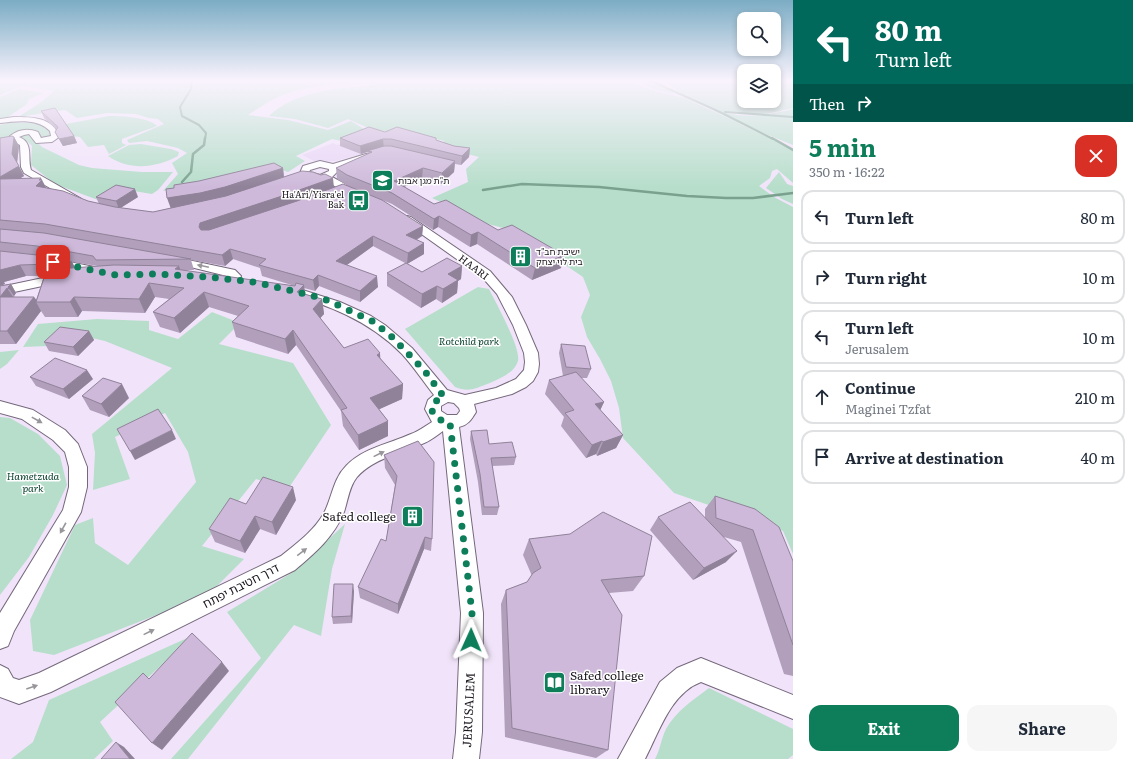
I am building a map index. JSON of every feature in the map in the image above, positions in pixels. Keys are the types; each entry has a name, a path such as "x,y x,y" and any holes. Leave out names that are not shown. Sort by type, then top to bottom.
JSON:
{"street":[{"path":"3,121 32,120 43,123 53,130 55,138 49,140 39,141 32,132 17,134 13,138 25,146 25,169 41,180 87,205"},
{"path":"306,175 304,170 310,166 320,164 333,167 377,154"},
{"path":"294,180 306,175 325,177 333,174 333,167"},
{"path":"325,177 344,189 367,198"},
{"path":"331,194 344,189"},
{"name":"HAARI","path":"394,211 486,274 503,294 530,349 532,370 526,379 516,386 464,401"},
{"path":"165,259 231,273 235,276 234,280"},
{"path":"0,291 62,278 109,275 43,261"},
{"path":"189,276 247,281"},
{"path":"276,286 329,301 372,321 407,351 424,370 444,397"},
{"path":"453,396 464,401 468,408 468,412 466,417 462,420 447,422 434,415 432,406 438,399 453,396"},
{"path":"0,407 27,414 45,424 60,435 72,449 78,467 78,487 72,512 25,594 5,625 0,638"},
{"name":"דרך חטיבת יפתח","path":"0,678 5,687 19,692 43,684 288,563 307,548 325,528 334,513 349,474 362,462 395,446 417,439 447,422"},
{"name":"JERUSALEM","path":"447,422 472,613 469,732 466,759"},
{"path":"631,759 668,690 685,676 701,670 793,707"}],"shaded area":[{"path":"374,133 394,146 335,161 316,162 302,155 333,143 337,145"}],"green space":[{"path":"0,115 10,115 8,117 0,118"},
{"path":"73,115 92,115 77,118"},
{"path":"141,115 251,115 288,120 328,130 351,121 367,131 341,141 332,139 296,156 305,161 288,172 277,168 212,183 163,191 178,174 172,163 187,153 178,148 147,141 129,143 127,140 164,124 158,119"},
{"path":"722,115 793,149 793,183 777,169 772,171 770,178 759,186 774,197 793,207 793,554 783,531 674,493 623,438 619,408 611,381 587,337 581,317 590,295 583,277 515,231 488,224 432,198 468,182 466,169 479,157 440,147 444,141 416,134 373,130 348,119 328,128 295,119 269,116"},
{"path":"723,115 793,115 793,145 736,122"},
{"path":"109,116 141,119 157,126 122,139 122,143 126,145 109,154 104,145 88,147 80,137 70,136 66,124"},
{"path":"10,122 34,123 45,126 52,136 41,138 39,132 28,130 0,139 0,125"},
{"path":"28,133 42,147 79,165 92,168 142,172 173,172 158,190 152,194 115,188 98,200 55,184 31,165 32,146 17,136"},
{"path":"141,144 171,149 179,152 178,156 161,163 134,166 116,161 108,156 129,145"},
{"path":"779,172 787,184 793,186 793,204 782,199 766,188"},
{"name":"Rotchild park","path":"478,287 489,289 512,336 516,346 518,361 514,369 502,377 476,388 464,390 455,387 405,329"},
{"path":"212,312 240,323 219,344 293,363 331,425 288,489 256,479 202,546 244,559 208,595 54,655 33,651 30,620 75,525 93,518 95,543 128,565 196,482 188,452 165,413 115,437 130,479 93,490 95,453 92,434 172,368 105,341 65,332 48,346 23,347 38,324 97,319 149,321 149,330 178,339"},
{"path":"19,350 7,364 0,369 0,352"},
{"name":"Hametzuda park","path":"0,417 10,418 38,434 60,456 67,485 53,515 29,557 0,595"},
{"path":"345,524 332,569 321,636 294,625 188,759 171,759 261,658 227,612 293,572"},
{"path":"194,635 100,722 113,741 94,759 11,759 33,742 49,700"},
{"path":"709,688 793,729 793,755 788,759 655,759 664,733 670,723 685,706"}],"building":[{"path":"46,115 60,115 74,136 59,139 55,132 58,127"},
{"path":"369,127 385,132 397,127 436,138 436,140 454,146 470,148 462,156 391,139 383,139 360,146 340,138"},
{"path":"14,137 12,154 19,166 0,177 0,138"},
{"path":"384,146 391,146 455,161 442,173 423,168 394,181 434,204 446,200 498,230 512,225 564,255 535,268 478,232 471,235 439,216 434,219 392,193 347,175 336,168 372,152 367,151"},
{"path":"274,163 283,168 225,187 200,193 167,198 166,189 174,188 174,185 199,181"},
{"path":"302,171 313,172 321,175 325,174 333,178 200,223 199,227 201,230 209,230 343,184 382,200 423,226 406,235 424,243 408,253 373,236 336,261 377,276 360,291 318,275 313,280 259,265 266,259 230,249 222,255 45,224 0,220 0,179 41,178 39,180 42,180 36,186 63,191 88,201 115,207 153,212 226,196"},
{"path":"116,185 135,189 116,201 96,197"},
{"path":"0,229 44,233 191,259 96,260 93,256 37,246 0,242"},
{"path":"0,251 37,255 72,262 20,265 0,270"},
{"path":"447,258 462,266 448,274 458,280 443,289 437,286 422,294 387,273 406,263 422,272"},
{"path":"114,265 179,266 175,269 295,286 296,283 304,285 297,292 322,299 313,309 344,348 368,339 380,353 377,355 403,384 370,398 388,421 358,435 341,410 347,408 293,330 285,339 232,322 249,306 204,292 174,318 153,312 184,288 149,283 139,299 74,297 70,302 36,302 46,272 71,268"},
{"path":"11,284 8,287 10,289 7,288 0,297 0,286"},
{"path":"0,297 34,297 7,331 0,331"},
{"path":"60,327 89,331 73,347 44,342"},
{"path":"561,344 585,346 591,369 566,367"},
{"path":"55,358 87,370 63,389 30,377"},
{"path":"576,372 604,402 595,404 623,435 592,445 565,413 574,410 549,380"},
{"path":"103,378 122,384 101,404 82,396"},
{"path":"158,409 172,430 130,451 117,429"},
{"path":"487,430 489,444 512,442 516,457 491,458 499,507 484,507 480,474 471,431"},
{"path":"418,441 434,462 432,539 425,537 398,604 358,587 381,539 386,541 397,476 384,455"},
{"path":"263,477 293,487 272,522 255,516 240,541 209,529 230,498 246,504"},
{"path":"715,496 755,509 779,527 793,561 793,645 753,530 716,518"},
{"path":"690,502 737,551 704,568 658,517"},
{"name":"Safed college library","path":"603,512 652,536 644,576 601,580 622,615 608,750 512,728 506,590 527,582 533,573 541,568 529,539 570,534"},
{"path":"334,584 353,584 351,616 332,617"},
{"path":"192,633 222,662 152,743 115,702 143,673 149,679"},
{"path":"116,742 130,759 101,759"}],"waterway":[{"path":"182,115 199,125 206,133 205,139"},
{"path":"727,115 773,139"},
{"path":"772,115 793,117"},
{"path":"182,182 191,172 193,154 204,145 205,138"},
{"path":"772,138 793,150"},
{"path":"483,190 522,184 599,187 687,196 726,198 753,198 793,193"}],"place":[{"name":"ת\"ת מגן אבות","path":"382,181"},
{"name":"Ha'Ari/Yisra'el Bak","path":"359,200"},
{"name":"ישיבת חב\"ד בית לוי יצחק","path":"521,257"},
{"name":"Safed college","path":"412,517"},
{"name":"Safed college library","path":"554,683"}],"route":[{"path":"53,262 116,275 155,274 208,277 276,286 329,301 372,321 390,335 424,370 444,397 434,402 432,411 438,419 443,422 450,423 456,461 472,613 471,640"}]}
